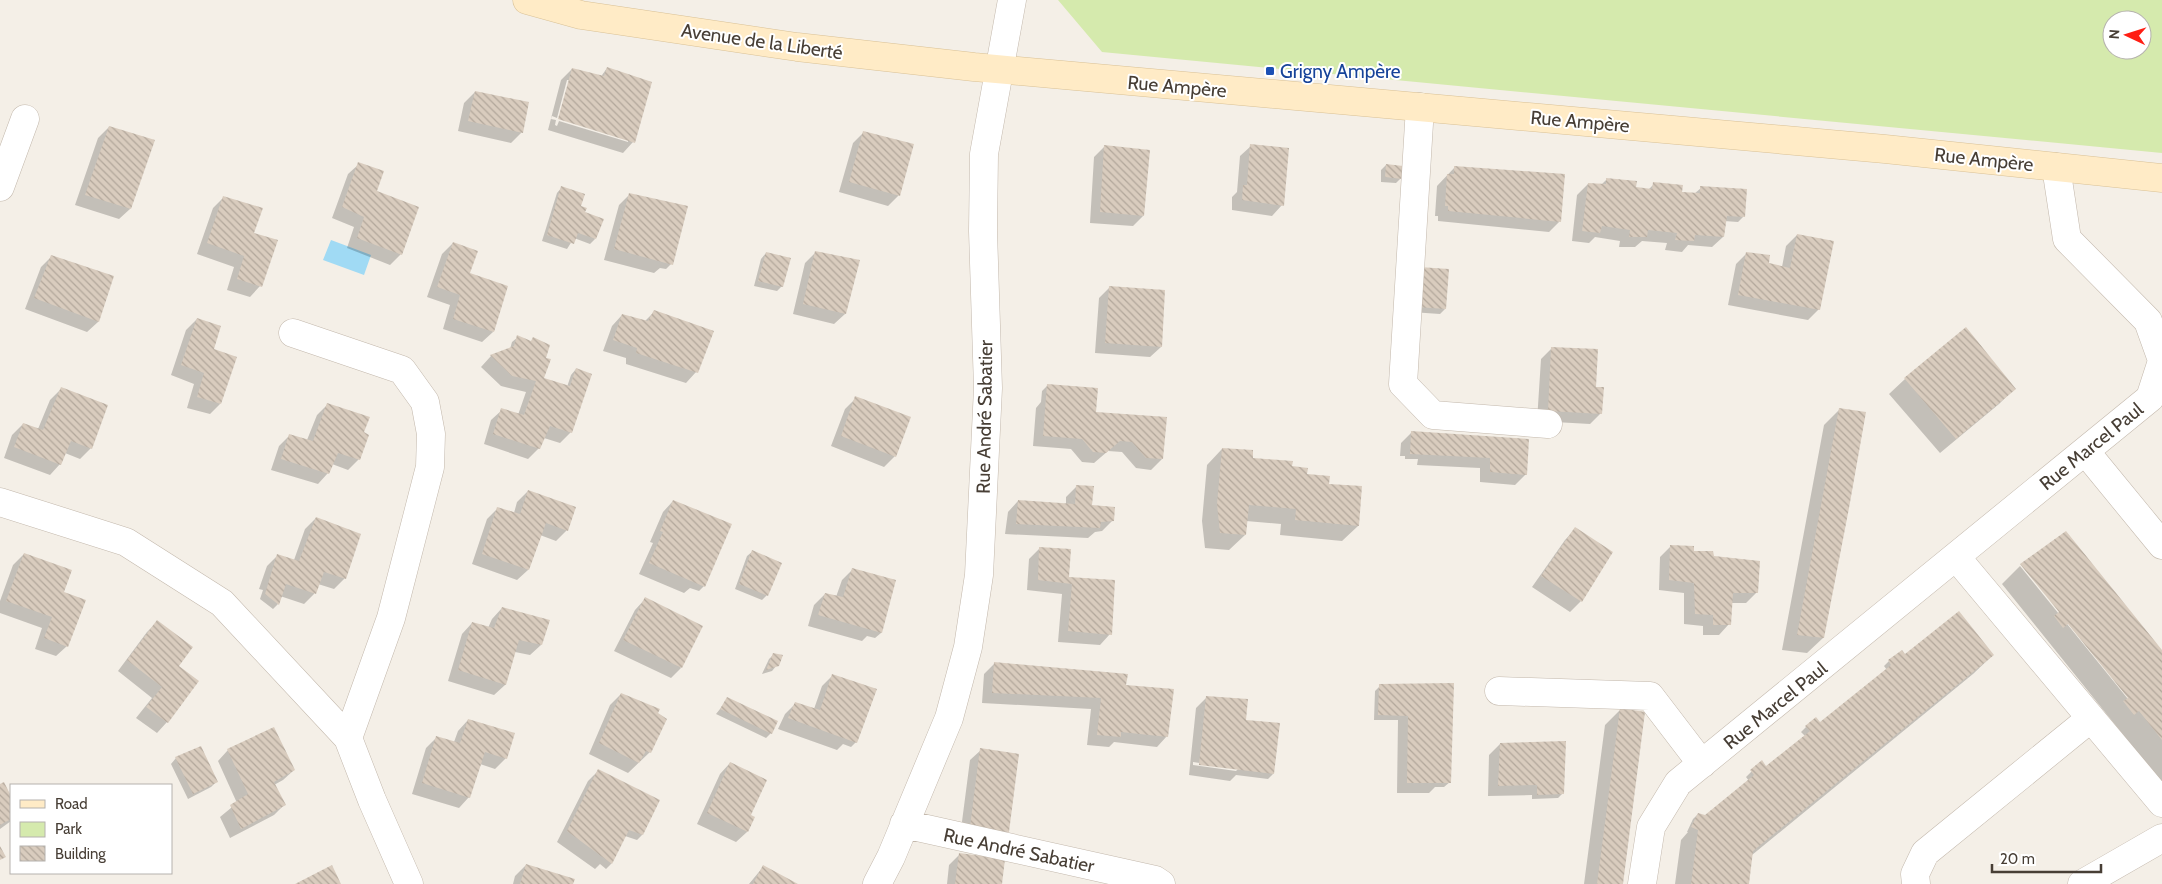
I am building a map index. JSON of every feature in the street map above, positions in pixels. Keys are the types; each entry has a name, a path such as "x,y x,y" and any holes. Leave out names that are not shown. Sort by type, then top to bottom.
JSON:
{"street":[{"name":"Avenue de la Liberté","path":"527,0 581,14 797,47 998,70"},
{"name":"Rue André Sabatier","path":"877,884 949,718 968,647 979,575 988,388 983,231 984,154 1012,0"},
{"name":"Rue Ampère","path":"998,70 1885,149 2162,178"},
{"path":"1420,107 1403,384 1433,415 1548,424"},
{"path":"0,187 25,119"},
{"name":"Rue Marcel Paul","path":"1642,884 1651,827 1678,783 2150,398 2162,361 2148,321 2067,239 2056,167"},
{"path":"293,332 402,370 425,402 431,434 430,467 391,618 348,738"},
{"path":"2085,451 2162,545"},
{"path":"0,502 126,542 222,604 348,738 372,800 409,884"},
{"path":"1956,557 2162,803"},
{"path":"1499,691 1650,696 1702,764"},
{"path":"1916,884 1916,874 1925,853 2091,718"},
{"name":"Rue André Sabatier","path":"904,824 1155,880 1162,884"},
{"path":"2082,884 2162,838"}],"green space":[{"path":"1058,0 2162,0 2162,153 1102,52"}],"water":[{"path":"331,240 371,255 364,275 323,260"}],"building":[{"path":"607,67 652,82 635,143 558,119 572,68 604,76"},
{"path":"475,91 529,102 523,133 468,121"},
{"path":"109,126 155,140 131,209 85,195"},
{"path":"863,131 914,144 900,196 849,182"},
{"path":"1250,144 1289,148 1284,206 1242,200 1243,185 1247,185"},
{"path":"1104,145 1150,150 1144,216 1100,212"},
{"path":"358,162 384,171 377,191 419,207 402,255 357,238 364,217 342,207"},
{"path":"1386,164 1403,166 1402,179 1385,177"},
{"path":"1454,166 1565,174 1561,222 1448,211 1448,206 1445,206 1447,174 1454,174"},
{"path":"1606,178 1637,181 1636,187 1652,189 1653,182 1683,185 1682,192 1700,193 1700,186 1747,189 1745,217 1727,216 1724,237 1695,235 1694,241 1675,240 1677,233 1648,230 1647,237 1629,237 1630,230 1602,226 1600,233 1582,231 1588,183 1606,184"},
{"path":"561,186 585,194 581,206 587,208 585,212 604,219 596,239 578,233 574,244 547,235"},
{"path":"629,193 688,206 673,265 614,249"},
{"path":"223,196 263,208 254,233 278,240 262,287 237,279 244,256 207,243"},
{"path":"1797,234 1834,241 1820,310 1738,295 1746,252 1770,255 1769,263 1790,268"},
{"path":"453,242 478,251 470,273 508,286 494,332 453,319 460,295 437,287"},
{"path":"815,251 860,260 846,314 803,304"},
{"path":"766,252 791,258 783,287 758,281"},
{"path":"51,255 114,276 99,322 34,298"},
{"path":"1419,267 1449,269 1446,309 1416,307"},
{"path":"1109,286 1165,290 1162,347 1105,343"},
{"path":"654,310 714,331 698,373 636,353 637,348 613,340 622,314 648,321"},
{"path":"197,318 221,326 214,349 237,357 221,404 197,397 204,373 181,365"},
{"path":"1966,327 2016,389 1956,439 1904,378"},
{"path":"517,335 531,341 533,337 550,345 546,358 551,359 544,378 570,386 576,368 592,374 572,433 550,426 540,449 493,434 501,408 524,415 536,381 512,376 490,355 514,346"},
{"path":"1551,347 1598,349 1596,387 1604,387 1602,414 1548,411"},
{"path":"1047,384 1098,388 1096,412 1167,417 1163,459 1146,458 1132,442 1120,441 1106,453 1093,452 1082,439 1043,436"},
{"path":"61,387 108,405 92,449 71,441 61,465 14,447 23,423 43,430"},
{"path":"855,396 911,417 896,457 841,436"},
{"path":"327,403 370,417 364,432 369,435 360,460 338,453 329,474 281,459 289,434 313,441"},
{"path":"1839,408 1866,412 1849,508 1824,638 1797,635"},
{"path":"1411,431 1529,439 1527,475 1490,472 1490,458 1410,454"},
{"path":"1222,448 1253,450 1253,458 1293,461 1292,466 1308,468 1307,474 1330,476 1329,484 1362,486 1359,526 1295,520 1296,509 1249,505 1246,535 1220,533 1217,504"},
{"path":"1076,485 1094,486 1092,505 1115,507 1114,521 1101,522 1100,528 1016,524 1018,500 1075,504"},
{"path":"528,490 576,507 568,531 546,523 529,570 482,554 497,507 520,514"},
{"path":"673,500 732,524 705,587 649,563 663,532 660,531"},
{"path":"316,517 361,534 346,579 324,572 316,594 286,584 279,605 265,594 277,554 299,561"},
{"path":"1575,527 1613,552 1582,602 1541,576"},
{"path":"2066,531 2162,650 2162,740 2139,711 2134,715 2123,701 2128,698 2068,624 2063,628 2054,616 2059,612 2020,564"},
{"path":"1670,545 1694,546 1694,551 1713,551 1714,556 1760,561 1758,593 1733,593 1731,625 1713,625 1713,615 1695,614 1694,583 1669,580"},
{"path":"1039,547 1071,549 1069,577 1115,580 1112,635 1068,631 1072,584 1038,580"},
{"path":"752,550 782,563 768,596 739,584"},
{"path":"24,553 72,570 64,592 86,600 68,647 44,638 52,617 6,601"},
{"path":"852,568 896,580 882,633 818,615 825,593 843,597"},
{"path":"645,597 703,626 682,668 623,640"},
{"path":"502,607 550,620 542,645 519,640 506,685 458,670 472,622 494,628"},
{"path":"1959,611 1994,655 1753,851 1749,884 1691,884 1698,830 1691,827 1698,813 1705,815 1754,775 1750,770 1762,760 1766,766 1810,731 1805,726 1816,717 1820,722 1891,665 1888,660 1902,650 1905,654"},
{"path":"157,620 193,647 179,666 199,681 168,723 146,707 162,687 127,660"},
{"path":"773,653 783,655 779,666 766,670"},
{"path":"994,662 1128,674 1126,685 1174,689 1168,737 1121,732 1121,737 1097,735 1101,698 992,693"},
{"path":"832,674 877,689 857,743 788,718 795,702 820,710"},
{"path":"1454,683 1451,783 1407,783 1408,716 1378,715 1379,684"},
{"path":"621,693 660,709 658,713 667,719 651,753 646,751 639,763 599,743"},
{"path":"1206,696 1248,699 1246,720 1280,723 1274,774 1199,765"},
{"path":"727,697 778,721 772,734 720,709"},
{"path":"1620,708 1645,712 1623,884 1597,884"},
{"path":"468,719 515,733 507,759 485,752 470,798 422,783 436,736 460,743"},
{"path":"274,727 295,770 274,782 286,805 241,829 230,805 248,794 227,749"},
{"path":"1566,741 1564,794 1537,795 1537,785 1498,786 1500,743"},
{"path":"201,746 218,782 193,794 175,757"},
{"path":"980,748 1019,754 1009,832 970,827"},
{"path":"730,762 767,780 751,815 755,817 748,832 707,813"},
{"path":"598,769 660,800 643,835 629,830 612,864 567,831"},
{"path":"4,782 10,794 10,820 0,825 0,784"},
{"path":"0,846 6,857 0,860"},
{"path":"959,853 1005,859 1002,884 955,884"},
{"path":"526,864 575,879 573,884 520,884"},
{"path":"332,865 341,884 295,884"},
{"path":"763,865 798,884 753,884"}],"place":[{"name":"Grigny Ampère","path":"1270,71"}]}
